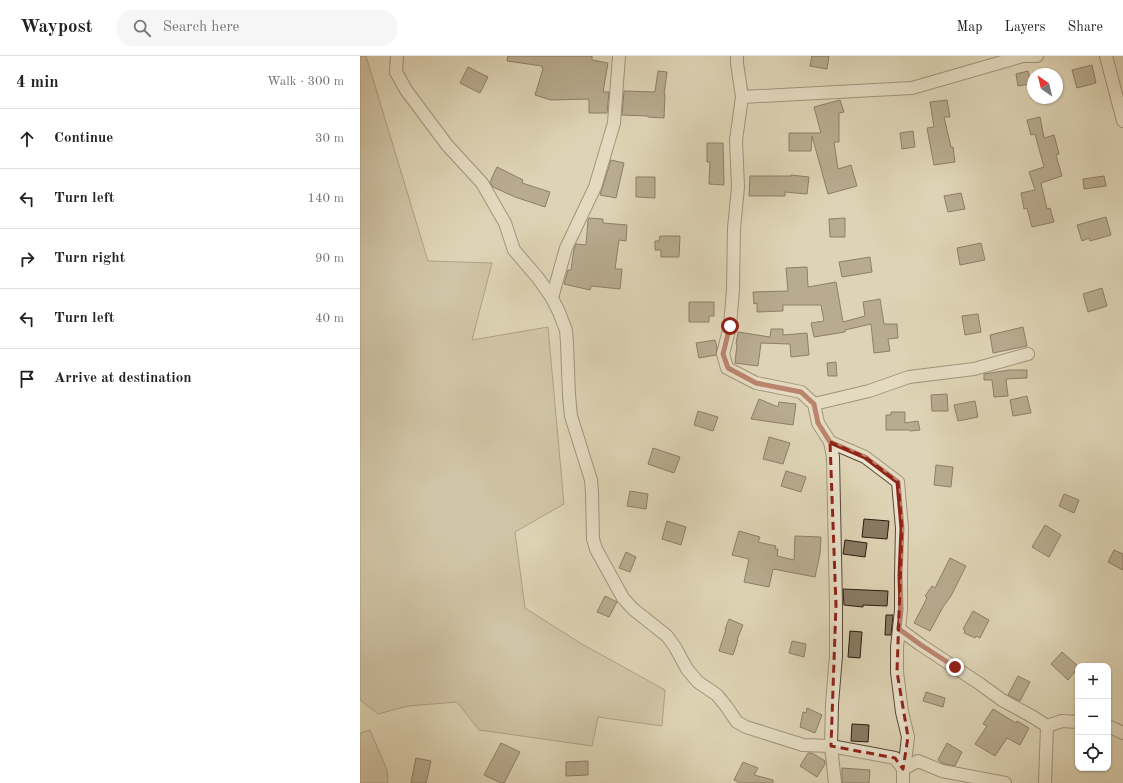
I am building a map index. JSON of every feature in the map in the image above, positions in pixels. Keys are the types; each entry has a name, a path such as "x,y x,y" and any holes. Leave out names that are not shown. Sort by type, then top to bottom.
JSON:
{"street":[{"path":"397,56 396,72 406,90 448,145 482,183 505,223 514,250 538,278 552,298 566,330 571,416 591,480 593,539 596,549 623,598 633,609 667,636 687,669 698,682 717,695 737,722 746,727 803,745 831,746 895,758 903,769"},
{"path":"552,298 566,248 595,187 614,123 619,56"},
{"path":"737,56 742,98 736,140 738,188 734,228 733,290 730,326 723,354 728,368 756,383 801,392 814,404 818,423 830,442 833,457 836,605 836,656 832,704 831,746 835,783"},
{"path":"742,98 912,88 1023,56 1037,56"},
{"path":"1106,56 1123,121"},
{"path":"814,404 869,391 909,377 974,369 1028,354"},
{"path":"830,442 865,457 898,482 902,528 900,575 901,610 897,647 897,672 902,712 908,737 903,769 904,783"},
{"path":"899,629 1002,700 1047,726"},
{"path":"1047,726 1062,721 1075,722"},
{"path":"1045,783 1047,726"},
{"path":"1111,727 1123,733"},
{"path":"903,769 918,761 942,771 1005,783"}],"highlighted area":[{"path":"830,442 865,457 898,482 902,528 897,672 908,737 903,769 895,758 831,746 836,605"}],"shaded area":[{"path":"360,56 366,56 428,261 492,263 472,340 548,327 564,504 515,532 525,608 582,644 665,690 662,726 598,717 592,746 479,730 457,702 408,706 378,714 360,700"},
{"path":"370,730 387,770 388,783 360,783 360,733"}],"building":[{"path":"508,56 592,56 592,60 608,63 603,92 609,92 607,113 589,113 589,99 551,100 535,95 543,69 542,66 507,61"},
{"path":"812,56 829,56 827,69 810,66"},
{"path":"1092,65 1096,83 1077,88 1072,70"},
{"path":"468,67 488,77 480,93 460,83"},
{"path":"658,71 667,72 664,94 664,118 622,115 624,91 655,92"},
{"path":"1027,71 1027,85 1018,86 1016,74"},
{"path":"840,100 844,112 839,113 839,142 834,142 838,169 851,165 857,186 828,194 812,136 811,151 789,151 789,133 821,133 814,107"},
{"path":"947,100 950,117 944,117 951,147 953,147 955,162 934,165 927,128 934,127 930,102"},
{"path":"1040,117 1044,138 1054,135 1059,154 1056,155 1062,176 1041,183 1047,209 1050,208 1054,222 1032,227 1027,208 1024,209 1021,193 1035,190 1029,172 1044,167 1035,134 1031,135 1027,120"},
{"path":"913,131 915,147 902,149 900,133"},
{"path":"707,143 723,143 724,185 709,184 710,162 707,162"},
{"path":"611,160 624,163 616,198 600,195"},
{"path":"497,167 523,180 522,183 550,192 545,207 515,197 493,187 490,182"},
{"path":"791,175 809,177 807,194 785,192 785,196 749,196 750,176"},
{"path":"1104,176 1106,186 1084,189 1083,179"},
{"path":"636,177 655,177 655,198 636,197"},
{"path":"961,193 965,209 948,212 944,196"},
{"path":"1106,217 1111,235 1090,241 1089,238 1082,241 1077,225"},
{"path":"589,218 603,219 603,223 627,225 626,241 619,240 615,269 622,269 620,289 591,286 590,290 564,284 568,270 571,270 576,244 586,245"},
{"path":"845,218 845,237 830,237 829,219"},
{"path":"660,236 680,236 679,257 661,257 661,250 655,250 655,241 659,241"},
{"path":"981,243 985,260 960,265 957,248"},
{"path":"870,257 872,272 842,277 839,262"},
{"path":"807,267 808,287 836,282 843,322 865,316 863,302 880,299 884,324 897,324 898,338 888,339 890,351 874,353 871,324 845,330 845,332 814,337 811,323 824,321 821,305 783,305 783,311 757,312 757,303 754,304 753,292 788,291 786,268"},
{"path":"1102,288 1107,306 1088,312 1083,294"},
{"path":"689,302 714,302 714,316 709,316 709,322 689,322"},
{"path":"978,314 981,332 965,335 962,316"},
{"path":"1023,327 1027,346 993,353 990,335"},
{"path":"771,329 783,329 783,335 807,333 809,355 791,357 790,344 761,343 758,366 735,363 738,332 770,337"},
{"path":"715,340 717,347 716,355 699,358 696,343"},
{"path":"836,362 837,376 828,376 827,363"},
{"path":"1009,370 1027,370 1027,378 1006,379 1008,396 994,397 992,380 984,380 984,374"},
{"path":"947,394 948,411 932,411 931,395"},
{"path":"1027,396 1031,413 1013,416 1010,400"},
{"path":"759,399 778,407 779,402 796,404 793,425 751,419"},
{"path":"975,401 978,417 958,421 954,405"},
{"path":"698,411 718,417 713,431 694,425"},
{"path":"891,412 905,412 905,423 918,421 920,430 886,430 886,415 891,415"},
{"path":"769,437 790,443 783,464 763,459"},
{"path":"653,448 680,457 674,473 648,464"},
{"path":"936,465 953,467 951,487 934,485"},
{"path":"786,471 806,477 801,492 781,486"},
{"path":"630,491 648,494 646,509 627,506"},
{"path":"1064,494 1079,500 1074,513 1059,506"},
{"path":"864,519 889,521 887,539 862,537"},
{"path":"667,521 686,527 681,545 662,539"},
{"path":"1045,525 1061,535 1049,557 1032,547"},
{"path":"739,531 760,537 758,542 776,546 775,549 778,549 777,556 794,560 795,536 821,537 820,554 815,577 773,569 769,587 744,582 749,559 732,555"},
{"path":"845,540 867,543 865,557 843,554"},
{"path":"1114,550 1123,554 1123,570 1108,562"},
{"path":"626,552 636,557 630,572 619,568"},
{"path":"950,558 966,566 951,596 943,607 930,631 914,623 927,598 925,596 932,586 935,588"},
{"path":"843,589 888,591 887,606 863,605 863,607 844,605"},
{"path":"605,596 617,602 609,617 597,612"},
{"path":"973,611 989,620 980,638 976,636 975,638 964,633 965,630 963,629"},
{"path":"886,615 893,615 891,635 885,635"},
{"path":"729,619 743,625 733,655 719,651"},
{"path":"850,631 862,632 860,658 848,657"},
{"path":"792,641 806,644 804,657 789,653"},
{"path":"1062,652 1075,663 1075,672 1068,680 1051,664"},
{"path":"1018,676 1030,682 1020,701 1008,695"},
{"path":"926,692 945,698 943,707 923,701"},
{"path":"807,708 822,715 815,733 800,727 803,712 806,713"},
{"path":"993,709 1016,723 1017,721 1029,728 1020,745 1007,738 995,756 975,744 987,726 983,724"},
{"path":"852,724 869,725 868,742 851,741"},
{"path":"501,743 520,752 504,783 484,775"},
{"path":"947,743 962,752 955,766 944,764 938,760"},
{"path":"808,753 812,753 825,761 825,764 817,777 800,766"},
{"path":"416,758 431,761 426,783 411,783"},
{"path":"588,761 588,775 566,776 566,762"},
{"path":"743,762 758,768 754,775 773,780 773,783 740,783 734,780"},
{"path":"842,768 870,770 869,783 842,783"}],"route":[{"path":"730,326 723,354 728,368 756,383 801,392 814,404 818,423 830,442 865,457 898,482 902,528 900,575 901,610 899,629 955,667"}]}
